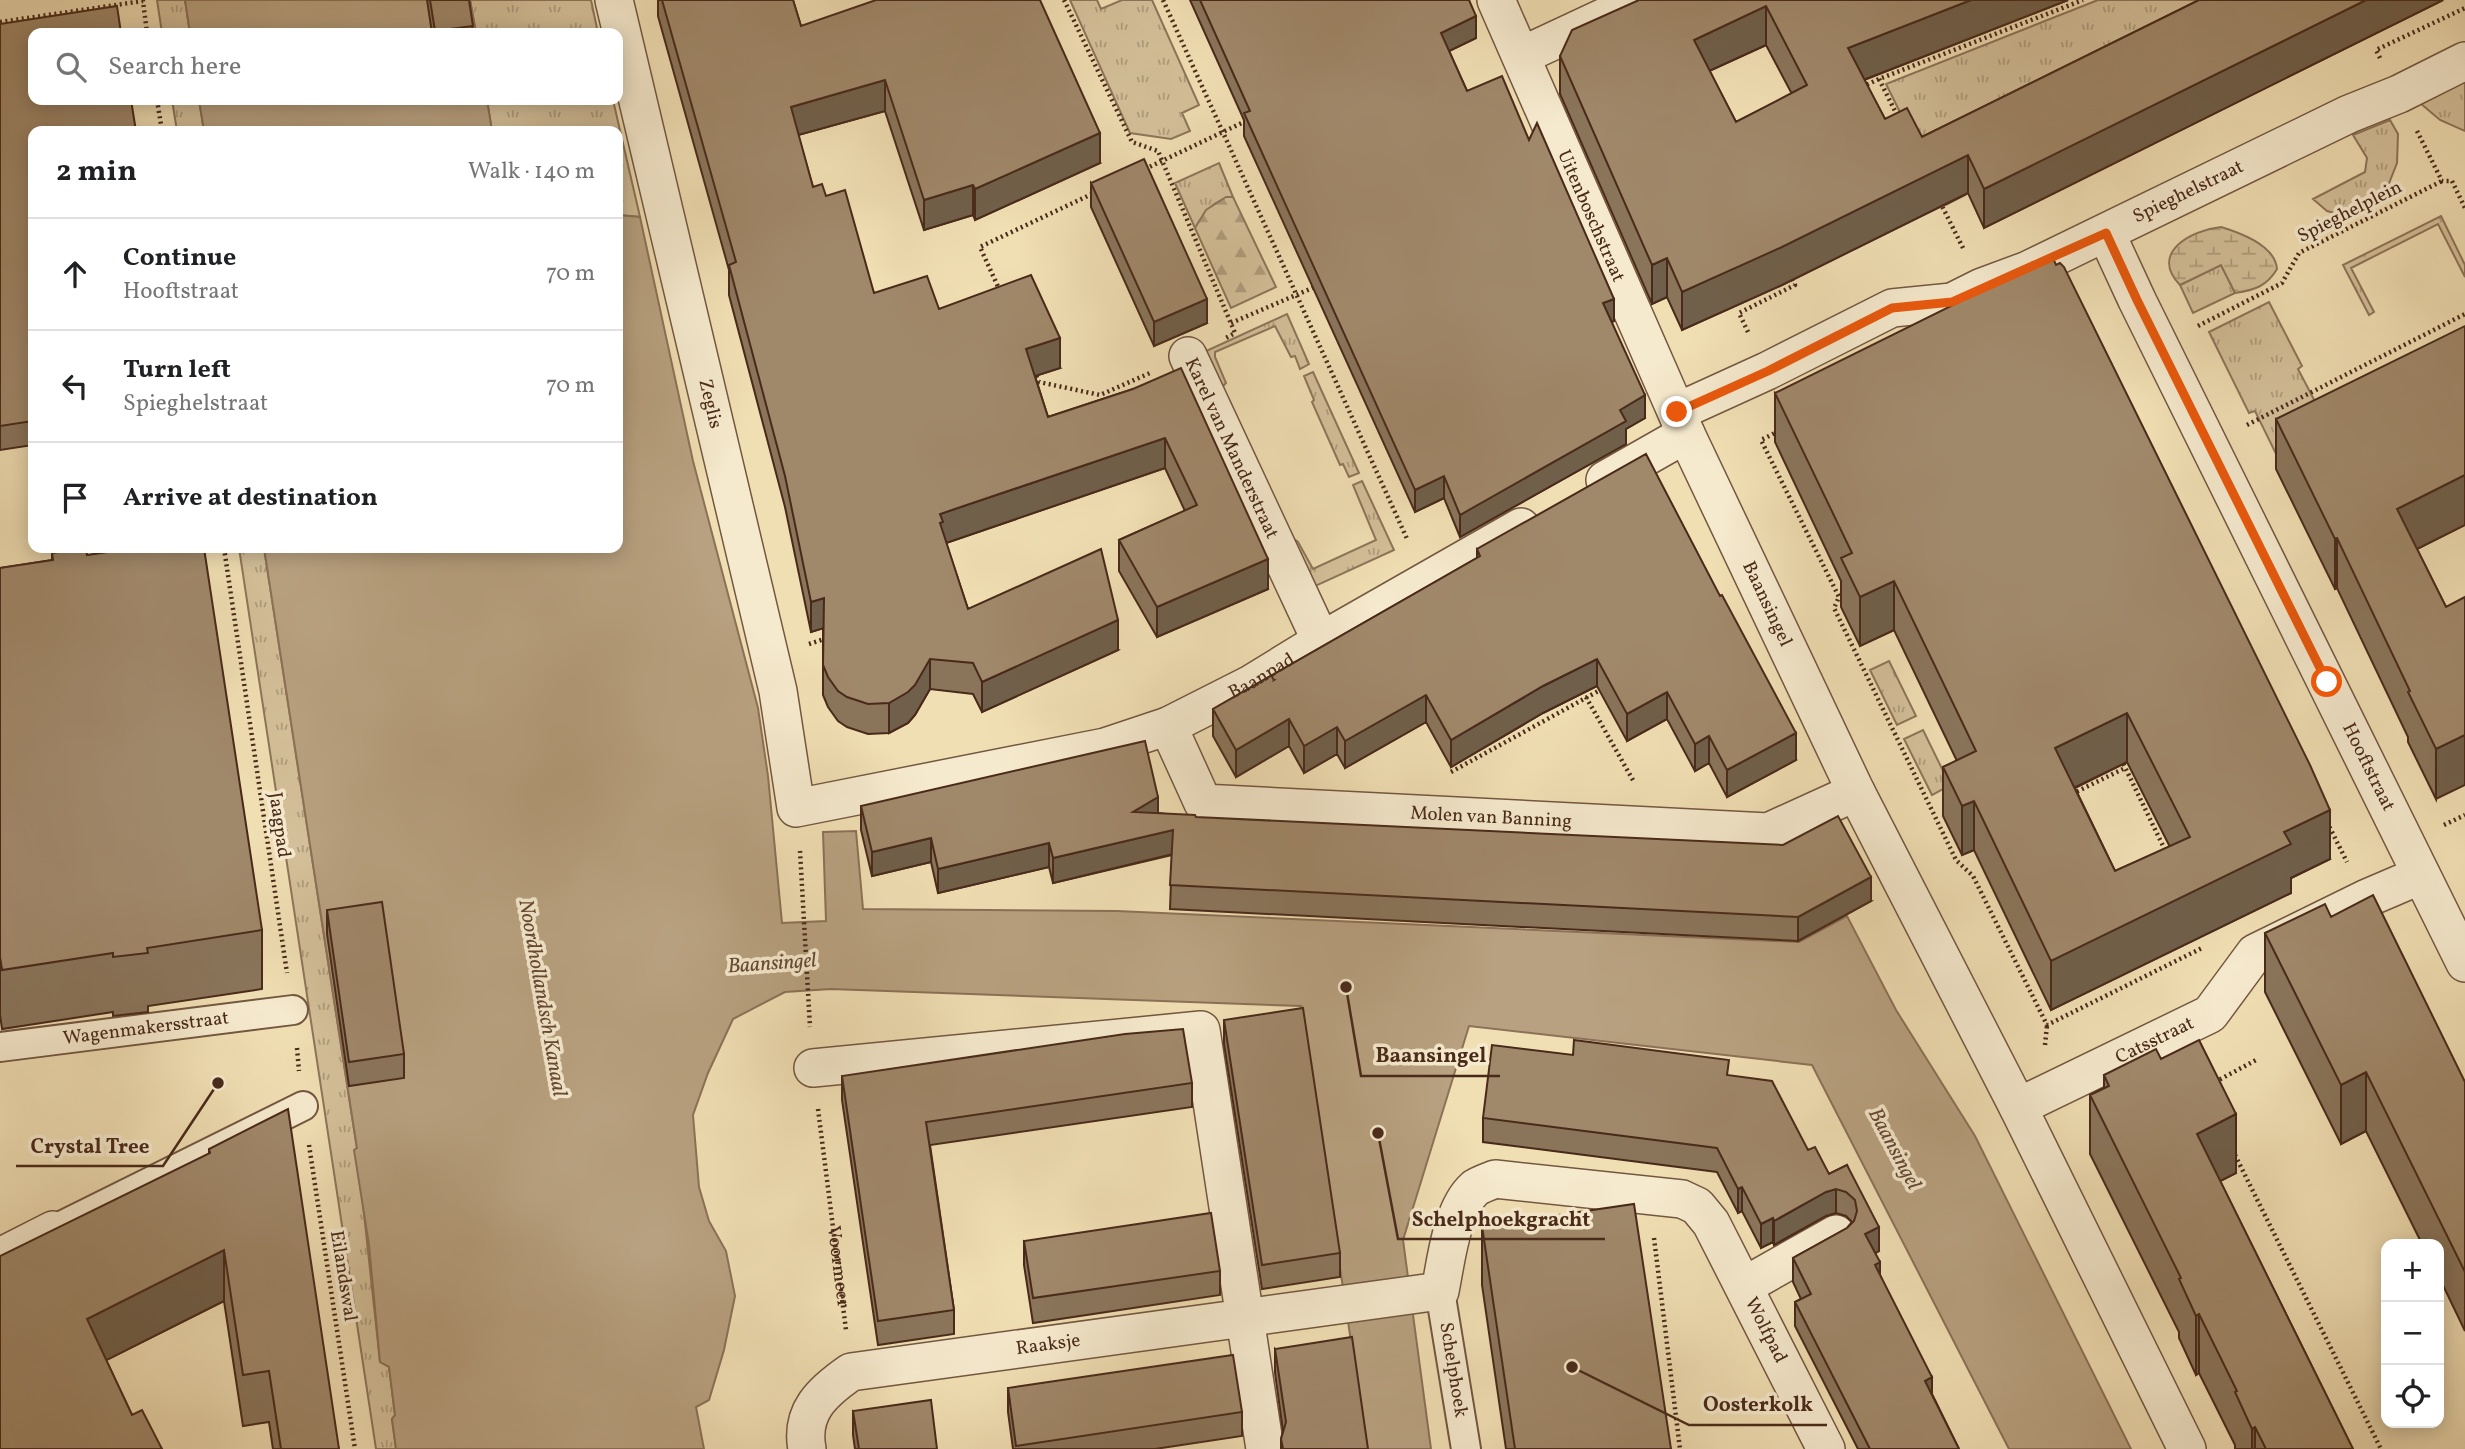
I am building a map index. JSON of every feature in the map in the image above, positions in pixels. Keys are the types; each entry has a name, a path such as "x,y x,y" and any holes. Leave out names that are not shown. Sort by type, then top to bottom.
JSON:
{"street":[{"name":"Zeglis","path":"614,0 621,28"},
{"name":"Uitenboschstraat","path":"1496,0 1682,423"},
{"path":"1521,56 1641,0"},
{"name":"Zeglis","path":"623,38 778,691 796,808"},
{"name":"Spieghelstraat","path":"1682,423 1768,371 1892,308 1952,302 1982,287 2028,270 2349,114 2399,94 2465,61"},
{"name":"Hooftstraat","path":"2106,233 2465,962"},
{"name":"Karel van Manderstraat","path":"1188,356 1321,641"},
{"name":"Baanpad","path":"796,808 1105,747 1168,726 1251,684 1426,580 1562,504 1682,423"},
{"name":"Baansingel","path":"1682,423 1856,792 2018,1107 2187,1449"},
{"name":"Molen van Banning","path":"1168,726 1203,803 1768,832 1856,792"},
{"name":"Catsstraat","path":"2018,1107 2210,1014 2255,953 2421,875"},
{"name":"Wagenmakersstraat","path":"0,1046 293,1010"},
{"path":"813,1068 1201,1030 1265,1449"},
{"path":"0,1257 303,1106"},
{"name":"Wolfpad","path":"1428,1293 1464,1202 1473,1190 1495,1179 1682,1199 1697,1206 1711,1223 1826,1449"},
{"name":"Wolfpad","path":"1744,1286 1836,1234"},
{"name":"Raaksje","path":"851,1372 1428,1293"},
{"name":"Schelphoek","path":"1428,1293 1466,1449"},
{"path":"807,1449 804,1433 819,1398 851,1372"}],"path":[{"path":"1064,0 1132,142 1158,151 1231,323 1321,285"},
{"path":"1163,0 1426,580"},
{"path":"1854,92 1879,79 2083,0"},
{"path":"0,22 143,1 146,28"},
{"path":"1879,79 1903,128"},
{"path":"158,105 161,126"},
{"path":"1138,173 1259,115"},
{"name":"Spieghelplein","path":"2195,328 2282,283 2299,253 2442,181"},
{"path":"1004,300 980,247 1101,190"},
{"path":"1940,201 1982,287"},
{"path":"1768,371 1739,313 1795,285 1790,273"},
{"path":"2218,464 2254,446 2244,427 2465,314"},
{"name":"Karel van Manderstraat","path":"1188,356 1235,333 1231,323"},
{"path":"1029,360 1037,384 1100,395 1188,356"},
{"path":"1783,430 1762,440 1839,597 1834,608 1956,860 1973,876 2047,1025 2211,944"},
{"name":"Jaagpad","path":"225,553 293,1010 303,1106"},
{"path":"769,654 830,637"},
{"path":"1440,778 1610,684"},
{"path":"1587,697 1659,826"},
{"path":"2119,755 2171,862"},
{"path":"2068,795 2125,768"},
{"name":"Voormeer","path":"796,808 813,1068 851,1372"},
{"path":"2322,812 2365,899"},
{"path":"2213,1083 2258,1059"},
{"name":"Eilandswal","path":"303,1106 355,1449"},
{"path":"2232,1151 2381,1449"},
{"path":"1649,1196 1680,1449"}],"green space":[{"path":"157,0 185,0 189,28 161,28"},
{"path":"470,0 591,0 597,28 475,28"},
{"path":"1070,0 1097,0 1101,9 1122,0 1152,0 1199,105 1182,113 1190,131 1171,139 1130,133"},
{"path":"2098,0 2250,0 1949,163 1965,195 1946,205 1886,84"},
{"path":"2465,80 2465,131 2440,120 2420,103"},
{"path":"173,105 200,105 203,126 176,126"},
{"path":"488,105 614,105 619,126 491,126"},
{"path":"2390,120 2398,134 2397,163 2386,191 2369,208 2349,217 2327,211 2313,199 2365,172 2367,158 2353,135"},
{"path":"623,143 640,217 623,215"},
{"path":"1219,163 1233,197 1215,204 1195,228 1175,183"},
{"path":"1226,197 1233,197 1276,287 1231,308 1195,228 1206,210"},
{"path":"2441,216 2465,265 2465,277 2438,224 2351,268 2374,312 2369,315 2343,265"},
{"path":"2221,227 2256,241 2270,253 2277,269 2265,283 2254,289 2235,293 2221,265 2180,285 2169,263 2171,253 2187,238"},
{"path":"2221,265 2235,293 2193,313 2180,285"},
{"path":"2269,302 2302,366 2298,369 2321,413 2282,466 2255,411 2249,413 2209,332"},
{"path":"1287,314 1309,364 1300,369 1295,356 1291,357 1275,326 1215,352 1226,383 1222,387 1204,352"},
{"path":"1313,372 1359,473 1349,477 1343,464 1340,465 1312,402 1314,400 1304,376"},
{"path":"1362,481 1394,550 1311,588 1294,539 1313,569 1376,540 1353,485"},
{"path":"240,553 265,553 357,1149 380,1362 389,1367 395,1415 392,1419 396,1449 376,1449"},
{"path":"1889,661 1916,716 1897,725 1870,670"},
{"path":"1923,730 1950,785 1932,795 1904,739"}],"water":[{"path":"185,0 470,0 475,28 189,28"},
{"path":"200,105 488,105 491,126 203,126"},
{"name":"Noordhollandsch Kanaal","path":"623,215 640,217 693,461 758,708 768,776 782,923 826,921 823,832 856,831 863,909 1117,911 1799,942 1847,916 1896,1010 1975,1136 2131,1449 2009,1449 1812,1065 1469,1026 1403,1240 1431,1449 1367,1449 1301,1006 831,989 785,992 733,1019 708,1073 693,1115 699,1187 709,1221 726,1251 735,1296 724,1350 709,1400 696,1407 704,1449 396,1449 389,1367 380,1362 369,1245 354,1150 357,1148 265,553 623,553"}],"building":[{"path":"430,0 469,0 473,26 435,28"},
{"path":"662,0 793,0 801,26 876,0 1040,0 1100,133 975,189 973,185 924,200 885,80 791,107 813,187 822,184 826,196 845,190 874,293 927,276 939,309 1031,275 1060,338 1026,349 1048,417 1133,389 1181,368 1268,559 1157,607 1119,540 1197,505 1165,438 940,514 943,522 940,523 968,609 1101,549 1118,620 982,682 973,663 930,659 915,685 889,703 868,704 838,691 823,665 824,598 811,602 785,476 729,265 736,262"},
{"path":"1200,0 1469,0 1476,16 1441,33 1467,91 1502,76 1529,140 1537,123 1614,299 1603,303 1645,395 1620,410 1626,421 1460,515 1444,476 1415,490 1244,113 1250,111"},
{"path":"1639,0 1971,0 1848,48 1885,119 1907,108 1922,137 2199,0 2366,0 1984,189 1968,155 1782,247 1682,292 1667,258 1652,265 1560,56 1572,30","holes":["1766,6 1807,85 1736,122 1694,40"]},
{"path":"117,6 120,28 28,28 28,105 132,105 135,126 28,126 28,422 0,426 0,24"},
{"path":"1144,159 1207,299 1154,322 1091,183"},
{"path":"2052,256 2056,265 2060,263 2064,267 2330,810 2284,832 2291,844 2051,961 1974,801 1962,806 1943,767 1976,751 1894,581 1860,597 1841,558 1852,553 1775,393","holes":["2127,713 2190,837 2115,871 2055,748"]},
{"path":"2465,326 2465,475 2397,509 2446,607 2465,597 2465,735 2436,749 2337,538 2335,539 2276,419"},
{"path":"1646,454 1796,733 1727,770 1709,736 1695,744 1667,692 1627,714 1597,659 1543,686 1451,740 1426,695 1345,741 1337,727 1304,746 1289,719 1236,750 1213,709 1480,556 1477,549"},
{"path":"52,553 205,553 262,930 147,948 148,953 113,957 113,953 2,970 0,568 53,560"},
{"path":"1145,741 1158,797 1133,812 1783,845 1838,816 1871,877 1798,917 1170,885 1173,830 1053,858 1049,843 938,869 931,838 872,852 861,806"},
{"path":"2373,895 2465,1082 2465,1272 2366,1072 2341,1085 2265,933 2325,904 2331,917"},
{"path":"382,902 404,1054 349,1062 327,910"},
{"path":"1303,1008 1340,1253 1262,1265 1224,1020"},
{"path":"1183,1029 1192,1083 926,1122 954,1310 878,1321 842,1076 1125,1034"},
{"path":"1574,1040 1729,1060 1727,1075 1772,1081 1808,1150 1815,1147 1829,1174 1847,1165 1879,1227 1865,1234 1880,1262 1875,1265 1932,1377 1925,1381 1959,1449 1870,1449 1795,1302 1811,1294 1793,1258 1847,1228 1854,1221 1857,1211 1855,1200 1846,1192 1836,1189 1826,1192 1774,1221 1773,1218 1761,1224 1742,1187 1738,1189 1717,1148 1483,1118 1492,1045 1573,1055"},
{"path":"2199,1040 2236,1114 2197,1134 2353,1449 2266,1449 2255,1427 2252,1429 2235,1392 2237,1391 2199,1314 2196,1316 2179,1279 2181,1278 2090,1095 2109,1086 2104,1075 2156,1049 2161,1059"},
{"path":"288,1109 339,1449 281,1449 269,1371 243,1375 224,1250 87,1319 132,1415 142,1410 162,1449 0,1449 0,1256 210,1153 209,1149"},
{"path":"1634,1204 1671,1449 1515,1449 1482,1226"},
{"path":"1211,1213 1220,1271 1033,1298 1024,1241"},
{"path":"1352,1337 1368,1449 1283,1449 1281,1439 1286,1422 1275,1349"},
{"path":"1233,1355 1242,1412 1016,1446 1008,1388"},
{"path":"931,1400 937,1449 859,1449 853,1411"}],"place":[{"name":"Baansingel","path":"1346,987"},
{"name":"Crystal Tree","path":"218,1083"},
{"name":"Schelphoekgracht","path":"1378,1133"},
{"name":"Oosterkolk","path":"1572,1367"}],"route":[{"path":"1677,412 1768,371 1892,308 1952,302 2106,233 2327,682"}]}
